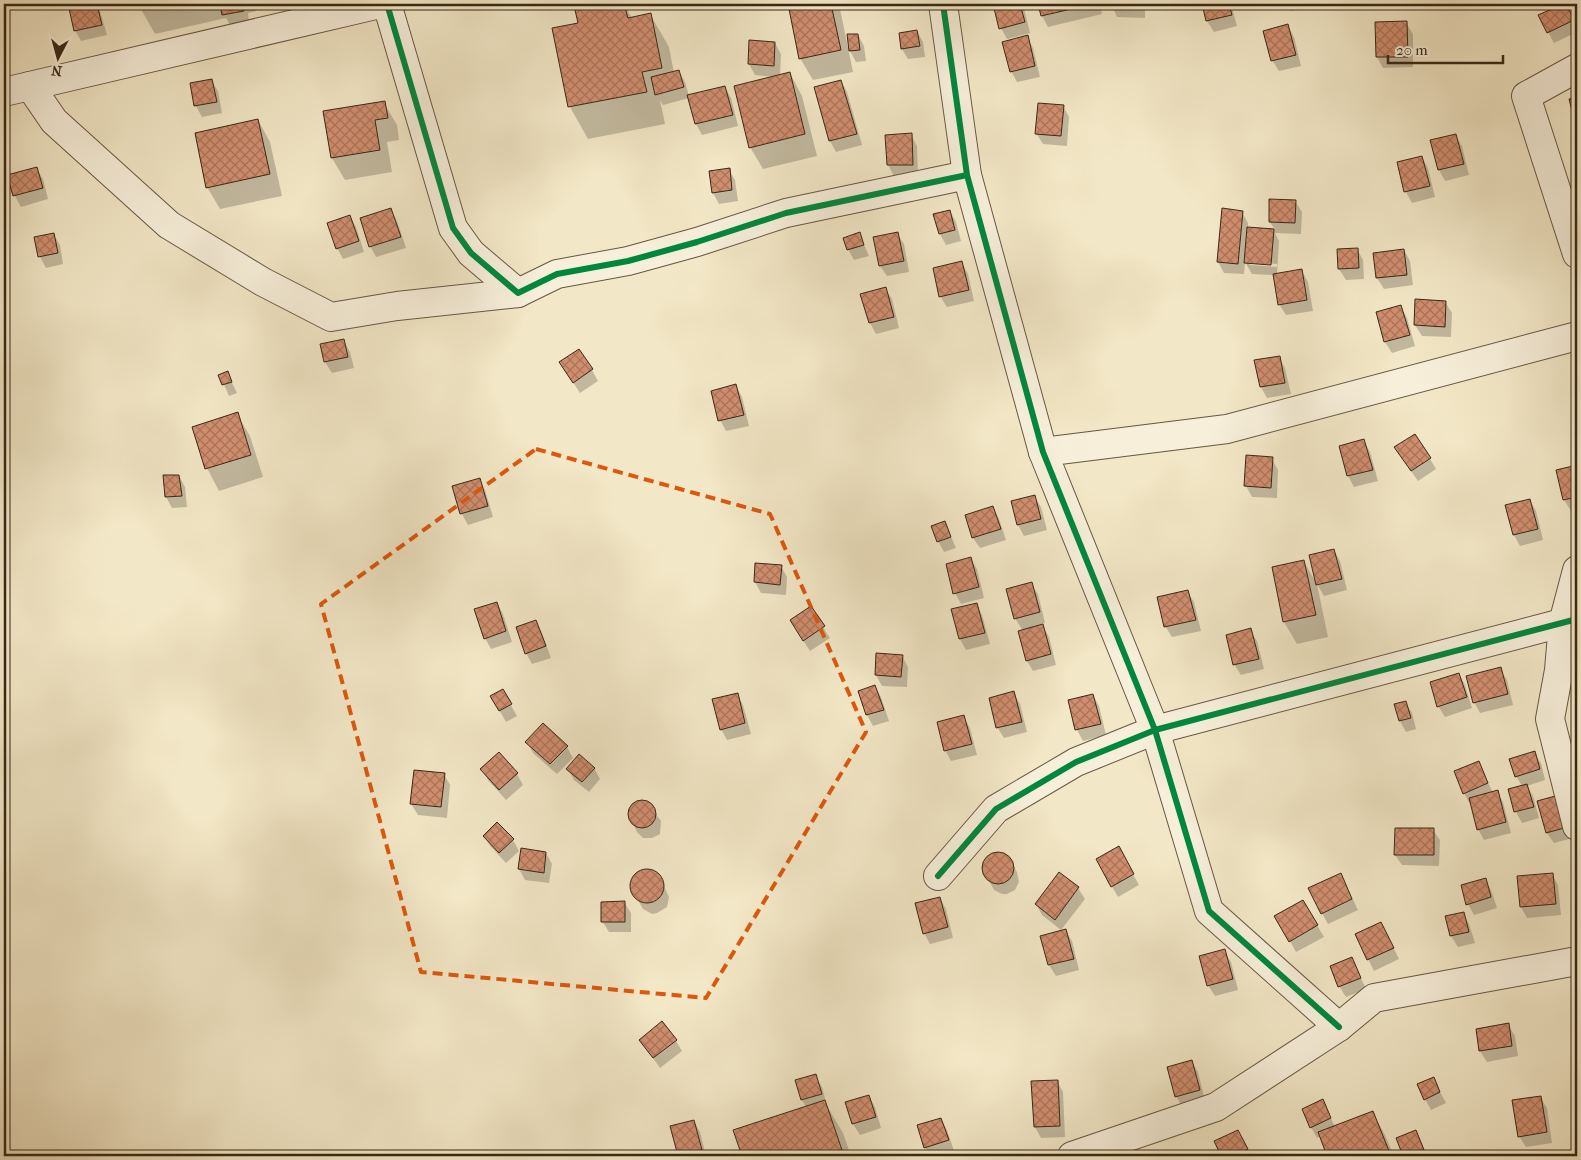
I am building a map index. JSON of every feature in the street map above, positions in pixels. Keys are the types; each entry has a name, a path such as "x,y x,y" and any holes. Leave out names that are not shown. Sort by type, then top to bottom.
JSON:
{"street":[{"path":"4,92 380,4"},
{"path":"388,4 453,228 471,253 518,293"},
{"path":"943,4 967,175 1043,452 1155,730 1209,911 1339,1027"},
{"path":"1577,68 1526,96 1577,254"},
{"path":"30,86 54,121 169,225 264,282 331,317 396,306 518,293 557,274 628,261 697,242 786,213 967,175"},
{"path":"1043,452 1227,429 1577,336"},
{"path":"1577,570 1570,621 1550,719 1577,826"},
{"path":"938,876 996,808 1076,762 1155,730 1570,621"},
{"path":"1072,1156 1216,1107 1339,1027 1374,998 1577,961"}],"highlighted area":[{"path":"536,449 770,514 866,732 706,998 421,972 321,604"}],"building":[{"path":"68,4 97,4 102,25 74,31"},
{"path":"220,4 243,4 244,11 222,15"},
{"path":"608,4 624,4 628,18 651,13 662,68 642,72 647,92 568,107 552,28 578,23 575,10"},
{"path":"788,4 831,4 841,50 799,59"},
{"path":"993,4 1020,4 1025,22 999,29"},
{"path":"1038,4 1093,4 1041,16"},
{"path":"1109,4 1139,4 1139,7 1109,6"},
{"path":"1202,4 1229,4 1232,15 1206,21"},
{"path":"1566,4 1574,20 1547,33 1538,15"},
{"path":"1407,21 1408,57 1376,57 1375,22"},
{"path":"1288,24 1296,55 1271,61 1263,31"},
{"path":"917,30 920,46 901,49 899,33"},
{"path":"847,34 858,34 860,50 849,51"},
{"path":"1028,35 1035,66 1010,72 1002,42"},
{"path":"749,40 775,42 774,66 748,64"},
{"path":"679,70 684,87 655,95 651,77"},
{"path":"790,72 805,134 749,148 734,86"},
{"path":"212,79 217,102 194,106 190,83"},
{"path":"841,80 857,134 829,141 814,87"},
{"path":"725,86 733,115 695,124 687,95"},
{"path":"1577,97 1577,130 1569,99"},
{"path":"385,101 388,118 375,120 380,150 331,158 323,111"},
{"path":"1038,103 1064,105 1061,136 1035,134"},
{"path":"258,119 270,174 206,188 195,133"},
{"path":"912,133 913,165 887,165 885,135"},
{"path":"1456,134 1464,164 1438,170 1430,140"},
{"path":"1422,156 1430,186 1404,192 1397,162"},
{"path":"37,167 43,188 13,196 7,175"},
{"path":"730,168 732,190 712,193 709,171"},
{"path":"1269,199 1296,200 1295,223 1269,222"},
{"path":"391,208 401,237 369,247 360,218"},
{"path":"1222,208 1243,211 1238,264 1217,262"},
{"path":"950,210 955,230 939,234 933,214"},
{"path":"350,215 359,241 336,249 327,223"},
{"path":"1247,227 1274,229 1271,265 1244,263"},
{"path":"860,232 864,245 847,250 843,238"},
{"path":"898,232 904,261 879,266 873,237"},
{"path":"54,233 58,253 38,257 34,237"},
{"path":"1358,248 1359,268 1338,269 1337,249"},
{"path":"1404,249 1407,275 1376,278 1373,253"},
{"path":"962,261 969,290 939,297 933,268"},
{"path":"1302,269 1307,300 1278,305 1273,274"},
{"path":"886,287 894,317 869,323 860,294"},
{"path":"1415,299 1446,301 1445,327 1414,325"},
{"path":"1401,305 1410,335 1384,342 1376,312"},
{"path":"344,339 348,357 324,362 320,344"},
{"path":"579,349 593,369 573,383 559,362"},
{"path":"1280,356 1285,383 1260,387 1254,360"},
{"path":"228,371 232,382 222,385 218,375"},
{"path":"736,384 744,415 718,421 711,391"},
{"path":"238,412 251,455 205,469 192,427"},
{"path":"1415,434 1431,458 1411,471 1394,447"},
{"path":"1364,439 1373,470 1347,476 1339,446"},
{"path":"1246,455 1273,457 1271,488 1244,486"},
{"path":"1577,465 1577,497 1563,500 1556,470"},
{"path":"163,475 179,475 182,496 165,497"},
{"path":"480,478 488,506 460,514 452,486"},
{"path":"1035,495 1041,519 1017,525 1011,501"},
{"path":"1530,499 1538,529 1513,535 1505,505"},
{"path":"993,506 1001,529 972,538 965,515"},
{"path":"945,521 951,537 937,542 931,526"},
{"path":"1334,549 1342,579 1316,585 1309,555"},
{"path":"971,557 979,587 953,594 946,564"},
{"path":"1304,560 1316,615 1283,622 1272,567"},
{"path":"755,563 782,565 780,585 754,582"},
{"path":"1032,582 1040,612 1014,619 1006,589"},
{"path":"1188,590 1196,620 1164,627 1157,597"},
{"path":"497,602 506,631 484,639 474,609"},
{"path":"977,603 985,633 959,639 951,609"},
{"path":"811,606 825,626 803,641 790,620"},
{"path":"536,620 546,646 525,654 516,627"},
{"path":"1043,624 1051,654 1026,661 1018,631"},
{"path":"1251,628 1259,659 1233,665 1226,635"},
{"path":"876,653 903,655 901,677 875,675"},
{"path":"1501,667 1508,694 1473,703 1466,676"},
{"path":"1459,673 1467,697 1437,707 1430,682"},
{"path":"875,685 884,710 866,715 858,691"},
{"path":"503,689 512,704 499,711 490,696"},
{"path":"1014,691 1022,722 996,728 989,698"},
{"path":"738,693 745,723 720,730 712,699"},
{"path":"1093,694 1101,724 1075,730 1068,700"},
{"path":"1406,701 1411,718 1399,721 1394,704"},
{"path":"964,715 972,744 944,751 937,722"},
{"path":"543,723 568,746 550,764 525,742"},
{"path":"1535,751 1540,769 1515,777 1509,759"},
{"path":"499,752 518,773 499,790 480,769"},
{"path":"579,754 595,768 582,782 566,769"},
{"path":"1479,761 1488,783 1463,794 1454,771"},
{"path":"414,770 445,773 441,807 410,804"},
{"path":"1527,784 1534,807 1514,812 1508,789"},
{"path":"1498,790 1506,822 1477,830 1469,798"},
{"path":"1559,795 1568,827 1546,833 1537,801"},
{"path":"642,800 652,804 656,814 652,824 642,828 632,824 628,814 632,804"},
{"path":"497,822 514,839 499,853 483,836"},
{"path":"1395,828 1434,828 1434,855 1394,855"},
{"path":"1119,846 1134,874 1111,887 1096,859"},
{"path":"521,848 546,852 544,873 518,869"},
{"path":"998,852 1004,853 1009,857 1013,862 1013,874 1009,879 1004,883 998,884 992,883 987,879 983,874 982,868 983,862 987,857 992,853"},
{"path":"647,869 659,874 664,886 659,898 647,903 635,898 630,886 635,874"},
{"path":"1059,872 1079,887 1055,920 1035,904"},
{"path":"1341,873 1352,899 1321,914 1308,888"},
{"path":"1553,873 1556,904 1520,907 1517,876"},
{"path":"1486,878 1491,897 1466,905 1461,885"},
{"path":"940,897 948,927 923,934 915,903"},
{"path":"1303,900 1318,925 1289,942 1274,916"},
{"path":"625,901 625,922 601,922 601,902"},
{"path":"1464,912 1469,932 1450,936 1445,916"},
{"path":"1381,922 1394,948 1367,960 1355,934"},
{"path":"1066,929 1074,959 1048,965 1040,936"},
{"path":"1225,949 1233,979 1207,986 1199,956"},
{"path":"1352,957 1361,978 1338,987 1330,966"},
{"path":"662,1021 677,1040 653,1058 639,1040"},
{"path":"1509,1023 1512,1046 1479,1051 1476,1029"},
{"path":"1192,1060 1200,1090 1175,1097 1167,1067"},
{"path":"816,1074 822,1094 801,1100 795,1080"},
{"path":"1434,1077 1440,1092 1424,1100 1417,1084"},
{"path":"1058,1080 1060,1126 1034,1127 1031,1081"},
{"path":"869,1095 876,1117 852,1124 845,1102"},
{"path":"1541,1096 1547,1132 1518,1137 1512,1100"},
{"path":"1323,1099 1331,1118 1310,1128 1302,1109"},
{"path":"825,1100 844,1156 742,1156 733,1130"},
{"path":"1373,1111 1391,1156 1327,1156 1318,1132"},
{"path":"941,1118 949,1140 924,1148 917,1125"},
{"path":"694,1120 702,1150 678,1156 670,1126"},
{"path":"1238,1130 1248,1149 1232,1156 1221,1156 1214,1141"},
{"path":"1416,1130 1424,1150 1403,1156 1396,1138"}],"cycle path":[{"path":"387,4 453,228 471,253 518,293 557,274 628,261 697,242 786,213 967,175"},
{"path":"943,4 967,175 1043,452 1155,730 1209,911 1339,1027"},
{"path":"938,876 996,809 1076,762 1155,730 1577,619"}]}
